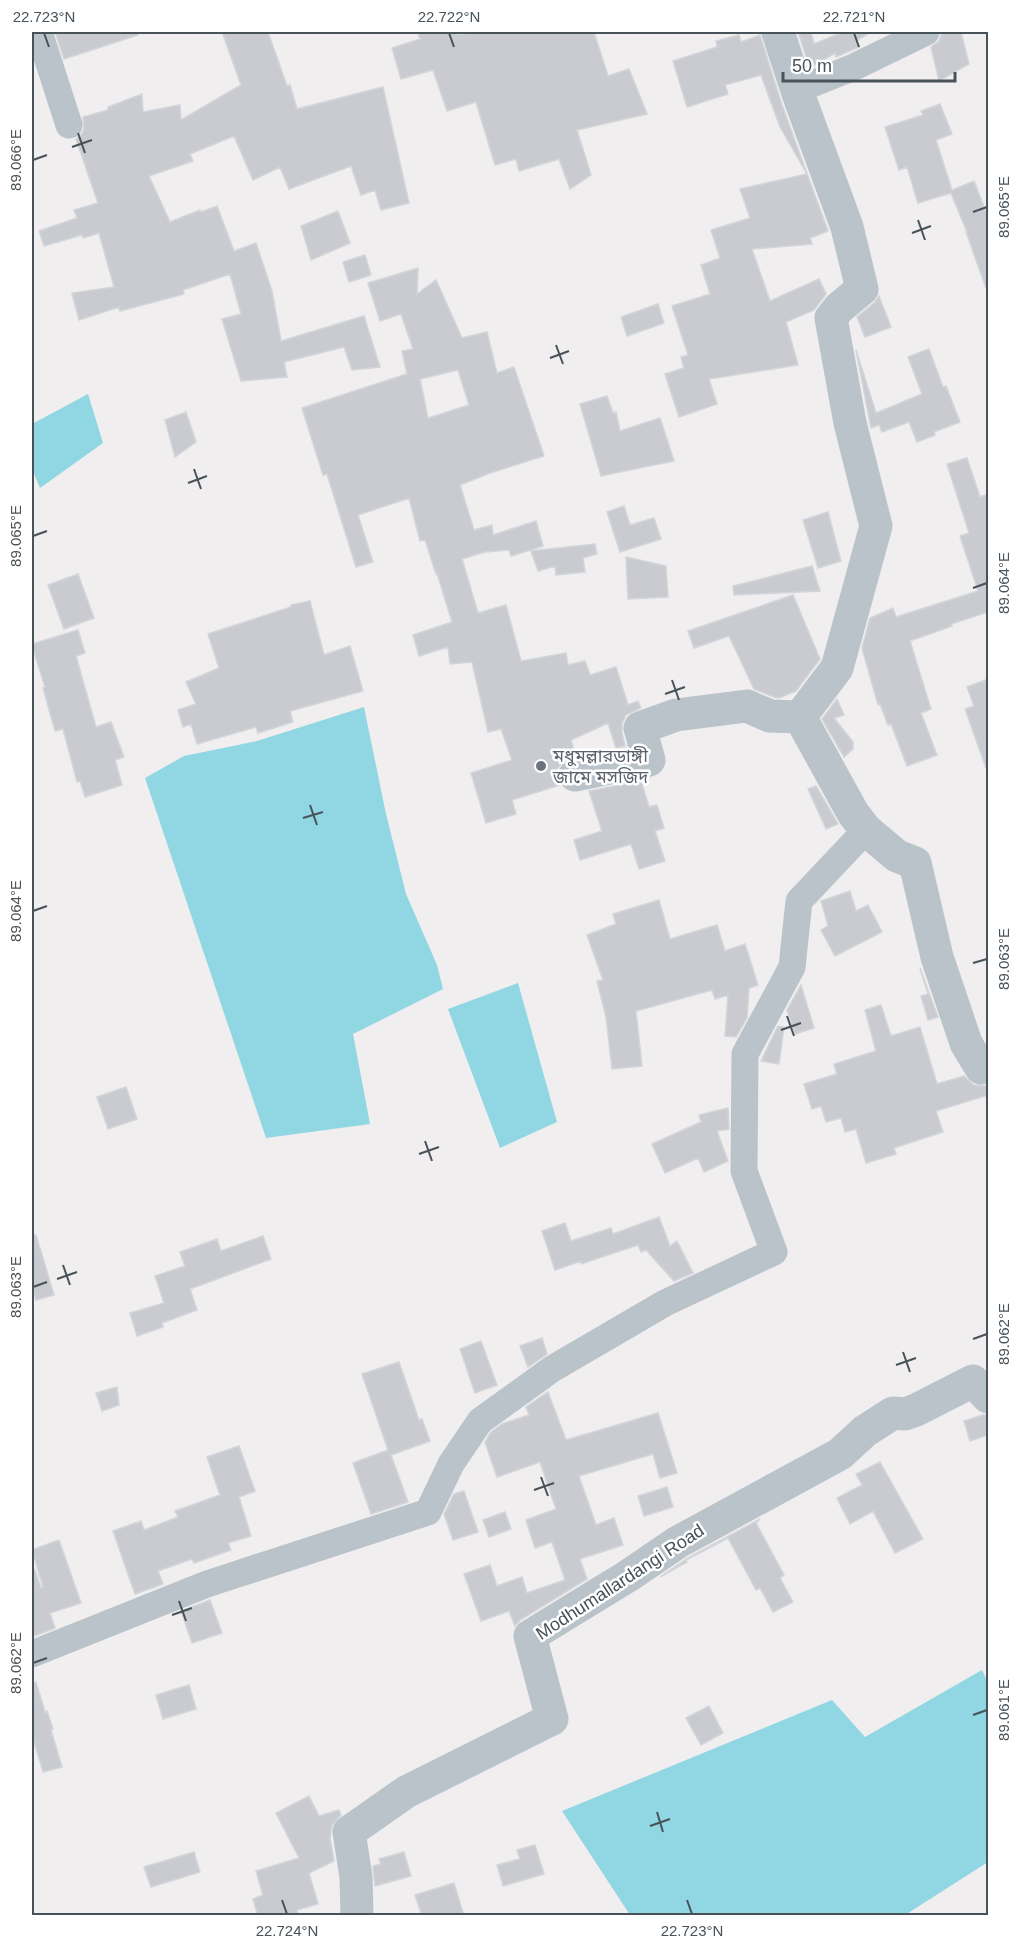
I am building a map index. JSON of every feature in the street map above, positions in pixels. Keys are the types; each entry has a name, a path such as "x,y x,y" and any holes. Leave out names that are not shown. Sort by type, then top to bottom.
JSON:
{"street":[{"path":"39,32 69,125"},
{"path":"781,40 802,88 854,67 926,32"},
{"path":"781,40 847,227 862,289 839,308 831,318 850,423 876,526 837,668 800,717"},
{"path":"575,775 649,760 640,728 676,715 747,706 770,716 800,717"},
{"path":"800,717 853,813 867,830 897,856 915,863 937,957 966,1044 981,1068 988,1067"},
{"path":"32,1654 207,1584 428,1512 451,1464 480,1421 552,1369 665,1303 774,1252 744,1171 745,1054 792,967 799,901 867,830"},
{"name":"Modhumallardangi Road","path":"357,1916 356,1877 350,1832 406,1792 552,1719 531,1636 678,1542 840,1454 865,1431 893,1413 905,1414 916,1410 973,1381 988,1397"}],"water":[{"path":"88,394 103,443 40,488 32,469 32,424"},
{"path":"364,707 386,814 406,894 437,965 443,989 353,1034 370,1124 266,1138 145,778 184,756 257,741"},
{"path":"518,983 557,1122 500,1148 448,1009"},
{"path":"982,1670 988,1683 988,1862 905,1915 630,1915 562,1811 832,1700 865,1737"}],"building":[{"path":"55,32 138,32 138,35 64,59"},
{"path":"222,32 268,32 287,86 290,85 297,109 383,87 409,203 381,210 375,190 361,195 351,166 289,189 280,167 253,180 234,136 190,154 193,161 149,176 170,222 217,206 234,251 256,243 272,291 281,341 364,316 380,367 352,370 344,347 284,362 287,377 241,381 222,319 241,314 230,274 183,290 184,294 120,311 119,307 79,320 72,293 114,287 99,233 83,238 82,235 44,246 39,231 77,218 74,210 98,203 76,139 84,129 83,117 108,110 108,107 142,94 143,112 180,105 181,120 241,85"},
{"path":"417,32 456,32 457,35 478,32 594,32 608,76 629,69 647,114 577,130 591,175 570,189 559,159 519,171 516,159 495,165 476,102 447,111 433,70 401,79 392,48 420,39"},
{"path":"798,32 811,32 814,44 843,32 869,33 856,41 859,47 836,57 835,53 810,68"},
{"path":"942,32 961,32 969,64 939,81 931,47 939,41"},
{"path":"739,35 741,42 760,35 782,105 828,231 810,238 812,244 752,249 770,301 819,279 826,294 814,310 786,322 798,365 709,379 717,404 679,417 665,374 684,368 681,357 688,355 672,306 710,294 701,265 720,258 711,230 750,218 740,189 807,174 780,127 761,75 725,85 728,94 687,107 673,61 717,47 716,41"},
{"path":"940,104 952,134 936,140 952,190 974,181 988,217 988,287 986,288 951,193 918,203 907,167 899,170 885,127 923,115 921,111"},
{"path":"338,211 350,243 311,260 301,226"},
{"path":"365,255 371,275 349,282 343,262"},
{"path":"418,268 417,294 436,280 462,338 487,332 497,373 514,367 544,456 460,485 474,530 492,525 493,535 536,521 543,546 511,556 509,550 485,552 462,559 478,613 506,605 521,661 566,653 568,665 585,661 590,675 616,667 628,705 638,701 641,708 626,715 622,723 625,746 616,748 608,723 571,740 576,756 563,761 557,769 560,785 512,800 516,814 486,823 471,773 512,760 501,729 488,732 472,662 450,664 448,647 419,656 413,635 452,622 425,540 420,541 409,498 358,515 373,562 356,567 327,474 323,475 302,408 407,374 402,351 413,349 401,314 380,321 368,283","holes":["458,370 469,405 428,418 420,379"]},
{"path":"879,296 891,327 865,337 857,317"},
{"path":"658,304 664,323 627,336 621,317"},
{"path":"929,349 943,387 946,386 960,422 934,432 935,435 917,442 909,422 882,432 879,425 871,428 856,350 876,413 922,394 908,357"},
{"path":"607,396 613,413 616,412 620,431 660,418 674,461 601,476 580,404"},
{"path":"186,412 196,442 175,457 165,420"},
{"path":"967,458 980,497 988,494 988,612 910,641 931,709 921,713 937,755 907,766 891,724 888,725 880,704 878,705 862,648 870,618 893,608 896,617 978,591 960,536 969,533 947,464"},
{"path":"624,506 630,525 654,518 661,539 620,552 607,512"},
{"path":"828,512 841,561 818,568 803,520"},
{"path":"595,544 597,554 583,558 585,572 556,575 555,566 538,571 531,551"},
{"path":"626,557 666,566 668,597 628,599"},
{"path":"812,566 820,591 734,595 733,586"},
{"path":"78,574 94,618 64,629 48,585"},
{"path":"793,595 820,659 796,691 779,698 754,689 729,636 694,648 688,631"},
{"path":"310,601 324,655 350,646 363,691 290,711 293,722 258,733 256,727 197,744 191,724 183,727 178,710 196,704 186,682 219,668 208,634 291,607 291,605"},
{"path":"78,630 85,653 76,656 96,727 111,722 124,757 115,760 122,785 85,797 80,781 77,782 63,729 55,731 43,688 45,687 32,646 32,644"},
{"path":"988,679 988,768 986,768 965,709 974,706 967,687"},
{"path":"837,699 844,715 834,718 853,742 853,749 844,757 822,719"},
{"path":"641,781 649,807 657,805 664,828 655,831 665,861 639,869 631,844 580,860 574,840 602,831 589,791"},
{"path":"816,786 838,824 826,829 808,789"},
{"path":"850,891 856,911 868,905 882,932 835,956 821,930 828,926 821,901"},
{"path":"659,900 670,939 717,925 725,951 745,944 758,985 749,988 747,1018 736,1037 725,1036 728,995 715,999 712,990 636,1011 642,1066 612,1069 606,1017 597,981 603,980 587,935 616,924 613,914"},
{"path":"920,968 938,1017 928,1020 921,996 928,994"},
{"path":"801,985 814,1028 795,1034 787,1010"},
{"path":"881,1005 891,1036 920,1027 937,1084 964,1076 974,1085 988,1086 988,1095 936,1111 943,1132 894,1148 896,1154 866,1163 856,1129 845,1132 841,1118 826,1122 821,1106 812,1109 804,1084 837,1074 834,1064 876,1051 865,1010"},
{"path":"778,1026 784,1027 779,1064 761,1061"},
{"path":"126,1087 137,1119 108,1129 97,1097"},
{"path":"728,1108 729,1129 717,1131 728,1161 704,1172 698,1158 665,1173 652,1144 701,1122 699,1115"},
{"path":"659,1217 670,1246 677,1241 693,1273 674,1281 646,1250 641,1252 638,1245 555,1270 542,1231 565,1223 571,1241 611,1228 613,1234"},
{"path":"32,1235 36,1235 54,1295 36,1300 32,1284"},
{"path":"263,1236 271,1259 190,1289 197,1310 162,1323 163,1327 137,1336 130,1313 164,1303 155,1276 185,1266 180,1252 217,1239 221,1251"},
{"path":"542,1338 547,1354 528,1367 520,1346"},
{"path":"481,1341 497,1385 475,1393 460,1349"},
{"path":"399,1362 419,1420 422,1419 430,1441 391,1455 408,1502 371,1514 353,1463 388,1450 362,1374"},
{"path":"117,1387 119,1405 102,1411 96,1393"},
{"path":"548,1392 566,1440 658,1413 677,1473 660,1478 653,1454 579,1476 596,1525 614,1518 623,1545 580,1559 587,1579 520,1620 515,1626 509,1611 481,1621 464,1574 490,1565 497,1586 522,1577 527,1593 565,1580 552,1542 535,1548 526,1520 556,1509 540,1462 497,1477 485,1442 491,1432 502,1424 529,1415 526,1407"},
{"path":"988,1415 988,1435 970,1441 964,1421"},
{"path":"239,1446 255,1491 239,1497 251,1536 228,1543 231,1550 194,1563 192,1559 158,1571 163,1584 135,1594 113,1531 141,1521 144,1530 178,1517 175,1511 220,1495 207,1457"},
{"path":"880,1462 923,1539 895,1553 873,1511 850,1524 837,1498 862,1485 856,1474"},
{"path":"667,1487 673,1507 644,1516 638,1496"},
{"path":"464,1491 478,1532 453,1540 444,1514 454,1494"},
{"path":"505,1512 511,1529 489,1537 483,1520"},
{"path":"760,1519 756,1523 784,1575 780,1578 793,1602 773,1612 760,1588 756,1590 728,1538 686,1560 687,1562 660,1577 688,1558"},
{"path":"59,1540 81,1603 50,1613 55,1628 32,1637 32,1570 35,1570 41,1588 43,1587 32,1550"},
{"path":"210,1600 222,1633 192,1643 181,1611"},
{"path":"36,1682 53,1729 51,1730 62,1767 43,1772 32,1735 32,1683"},
{"path":"189,1685 196,1709 163,1719 156,1695"},
{"path":"709,1706 723,1733 701,1745 686,1718"},
{"path":"309,1796 319,1816 339,1810 341,1815 332,1825 330,1838 334,1861 309,1873 318,1904 297,1910 298,1916 258,1916 253,1899 263,1895 256,1871 299,1858 276,1813"},
{"path":"535,1845 544,1874 503,1886 497,1865 520,1859 517,1850"},
{"path":"194,1852 200,1872 151,1887 144,1867"},
{"path":"404,1852 411,1876 375,1886 373,1866 381,1864 379,1859"},
{"path":"454,1883 464,1916 422,1916 415,1895"}],"place":[{"name":"মধুমল্লারডাঙ্গী জামে মসজিদ","path":"541,766"}]}
